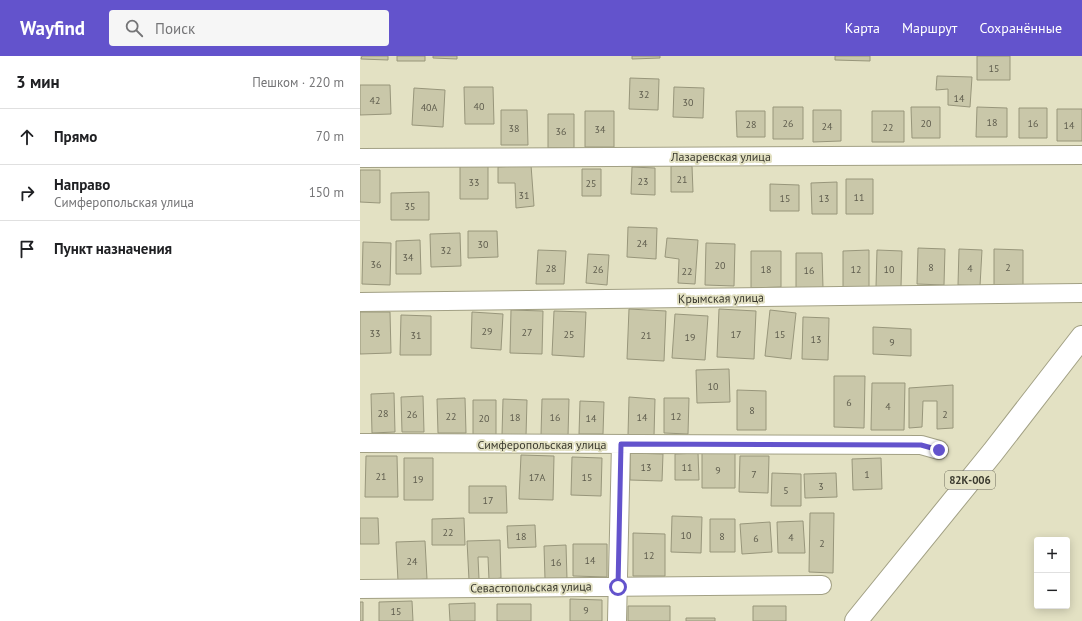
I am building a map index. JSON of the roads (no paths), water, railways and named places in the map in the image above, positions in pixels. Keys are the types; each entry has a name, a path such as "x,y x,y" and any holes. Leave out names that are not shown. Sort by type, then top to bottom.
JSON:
{"main road":[{"name":"82К-006","path":"856,621 993,452 1082,337"}],"street":[{"name":"Лазаревская улица","path":"360,158 1082,155"},
{"name":"Крымская улица","path":"360,302 1082,293"},
{"name":"Симферопольская улица","path":"360,443 921,445 939,450"},
{"path":"617,621 621,444"},
{"name":"Севастопольская улица","path":"360,589 822,584"}]}
